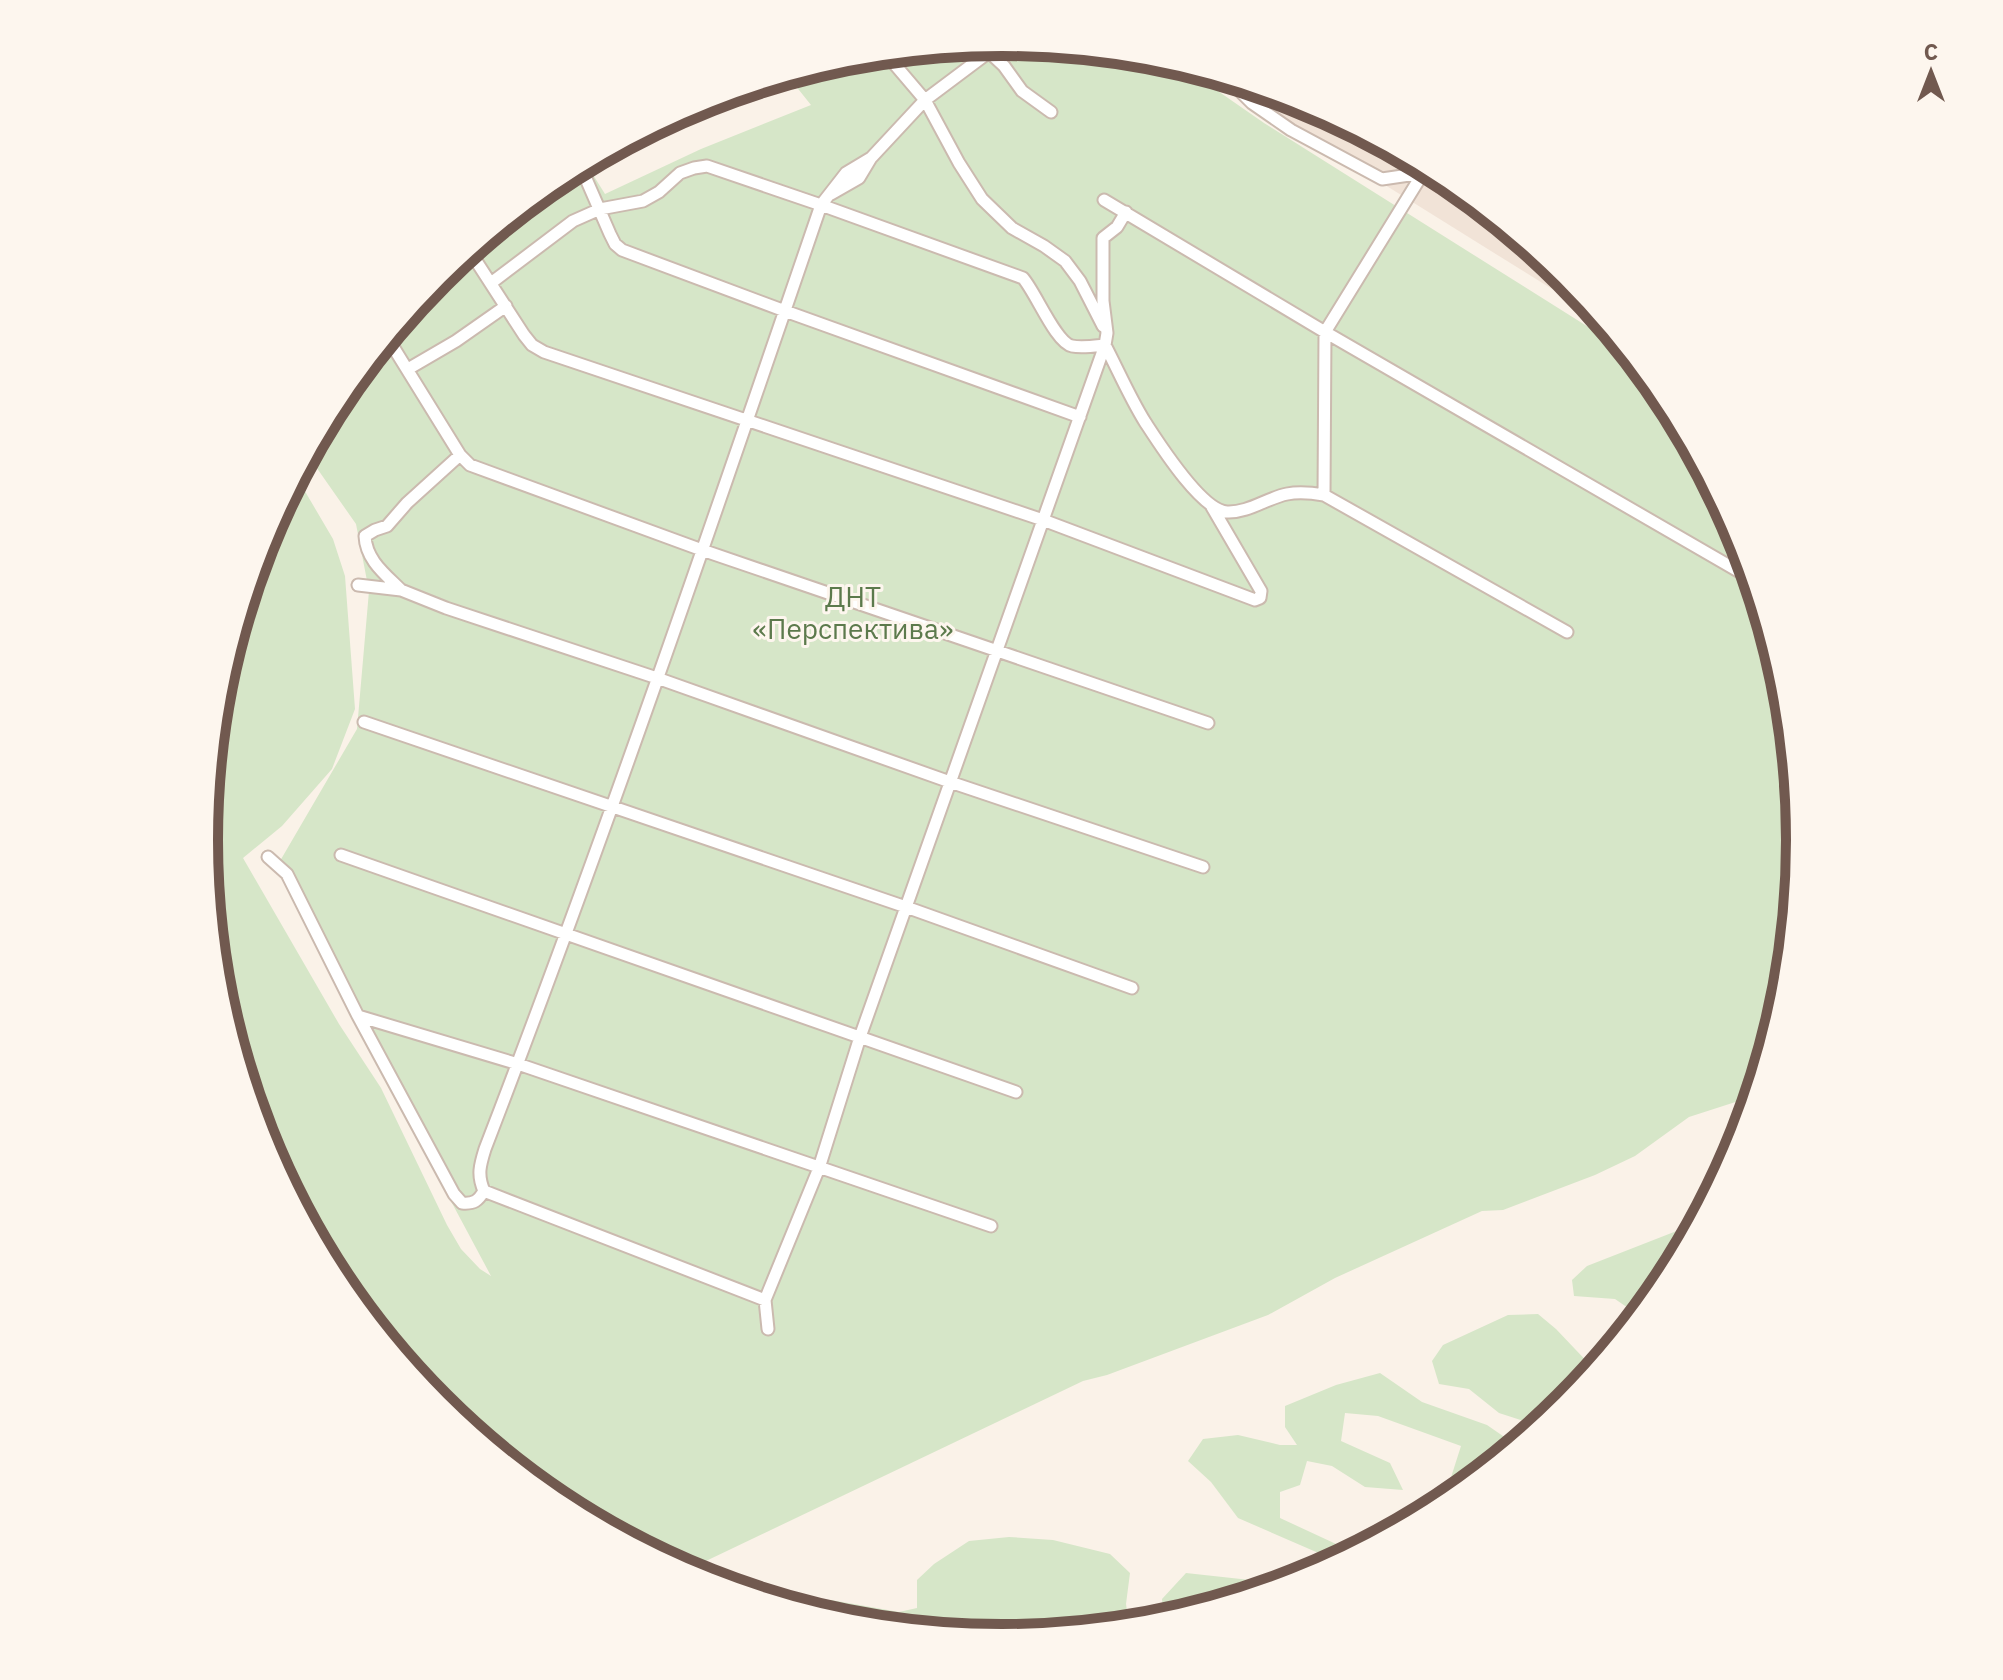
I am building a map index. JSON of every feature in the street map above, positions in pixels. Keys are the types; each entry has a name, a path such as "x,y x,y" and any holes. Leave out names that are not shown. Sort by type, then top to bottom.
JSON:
{"street":[{"path":"998,56 1022,91 1051,112"},
{"path":"765,1300 484,1191 479,1170 567,934 821,205 846,173 871,158 925,100 980,57"},
{"path":"476,260 532,345 544,352 1043,520 1255,600 1260,598 1261,591 1212,507 1195,492 1144,421 1080,281 1065,261 1012,228 982,199 925,100 894,64"},
{"path":"1244,95 1291,130 1382,179 1415,174"},
{"path":"491,283 573,221 600,209 643,201 659,192 680,173 707,166 1023,278 1032,288 1063,343 1074,347 1106,339"},
{"path":"585,176 615,244 622,250 1080,417"},
{"path":"1324,495 1325,332 1420,177"},
{"path":"1104,200 1737,571"},
{"path":"768,1329 765,1300 819,1168 860,1037 1106,339 1103,238 1117,227 1126,212"},
{"path":"408,369 456,341 506,306"},
{"path":"393,346 460,455 470,465 702,550 1208,723"},
{"path":"401,590 372,562 365,536 387,526 407,503 460,455"},
{"path":"1212,507 1233,512 1287,494 1324,495 1567,632"},
{"path":"358,585 401,590 1203,867"},
{"path":"364,722 906,907 1132,988"},
{"path":"341,855 1016,1092"},
{"path":"268,857 287,874 358,1016 454,1194 462,1203 471,1204 484,1191"},
{"path":"358,1016 518,1064 991,1226"}],"shaded area":[{"path":"1237,93 1302,116 1394,161 1479,218 1556,286 1562,292 1560,294"}],"green space":[{"name":"ДНТ «Перспектива»","path":"1002,56 1104,63 1204,83 1600,335 1653,404 1680,448 1705,493 1744,588 1759,637 1779,738 1786,840 1784,891 1770,993 1759,1043 1741,1100 1689,1117 1635,1156 1595,1175 1503,1210 1482,1211 1335,1278 1268,1315 1107,1375 1083,1381 700,1564 609,1519 524,1462 447,1394 412,1357 350,1276 298,1187 259,1092 244,1043 224,942 219,891 219,789 224,738 244,637 277,540 302,486 333,539 345,576 355,709 332,769 282,826 243,858 339,1024 381,1088 461,1249 491,1276 337,988 280,861 357,729 369,591 356,524 314,464 350,404 412,323 447,286 524,218 591,172 605,194 701,149 811,105 794,84 849,71 950,58"},
{"path":"1682,1229 1629,1309 1615,1299 1574,1296 1572,1280 1587,1266"},
{"path":"1538,1314 1587,1361 1526,1422 1499,1413 1469,1389 1439,1384 1432,1361 1443,1345 1508,1315"},
{"path":"1380,1373 1422,1402 1487,1425 1507,1439 1449,1483 1461,1446 1378,1416 1345,1413 1341,1441 1390,1463 1403,1490 1365,1487 1332,1466 1307,1461 1300,1485 1280,1492 1280,1518 1341,1546 1322,1555 1238,1518 1211,1482 1188,1461 1203,1439 1238,1435 1280,1445 1297,1445 1285,1427 1285,1406 1336,1385"},
{"path":"1009,1537 1053,1540 1110,1554 1130,1573 1127,1613 1002,1624 899,1617 824,1603 831,1600 899,1612 917,1608 917,1580 934,1564 969,1541"},
{"path":"1186,1573 1258,1580 1163,1607 1162,1599"}]}
